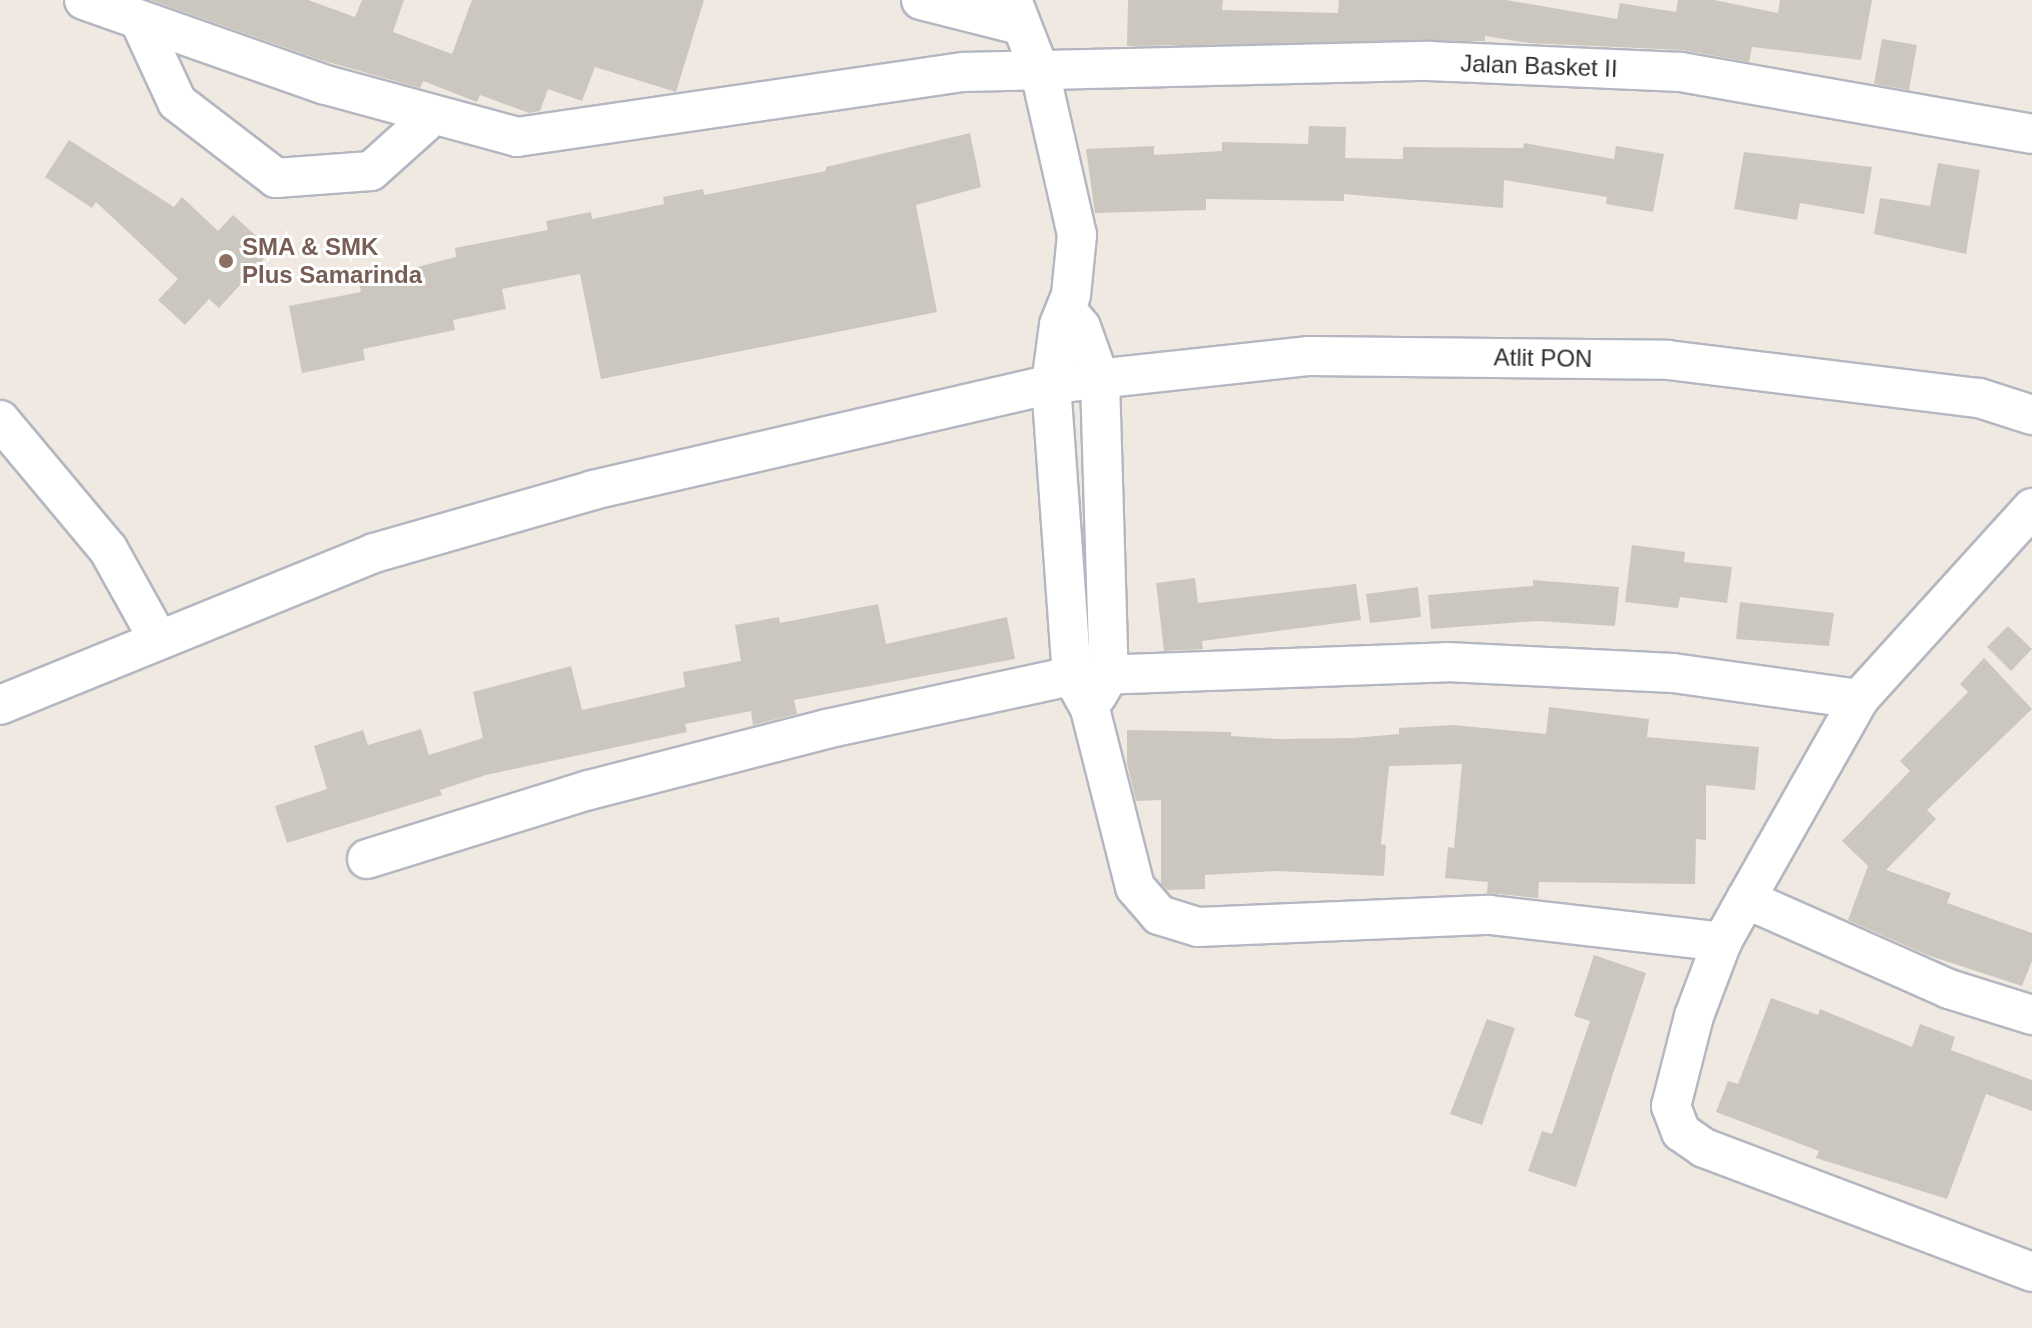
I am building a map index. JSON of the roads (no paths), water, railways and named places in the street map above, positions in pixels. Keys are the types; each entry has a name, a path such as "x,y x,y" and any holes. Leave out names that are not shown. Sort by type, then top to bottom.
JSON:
{"street":[{"name":"Jalan Basket II","path":"84,0 141,24 431,117 535,136 682,110 964,72 1429,61 1681,72 2032,134"},
{"path":"921,0 1016,12 1040,72 1077,235 1067,310 1059,325 1051,384 1090,686 1135,887 1159,915 1178,924 1490,915 1722,942"},
{"path":"141,24 177,102 276,178 371,171 431,117"},
{"path":"1067,310 1081,327 1100,380 1090,686"},
{"name":"Atlit PON","path":"0,705 157,637 374,553 593,490 1051,384 1309,356 1668,360 1979,398 2032,415"},
{"path":"0,420 108,549 157,637"},
{"path":"2032,508 1859,699 1722,942 1694,1016 1671,1106 1681,1132 1704,1148 2032,1272"},
{"path":"367,859 589,790 796,736 1090,686 1447,662 1673,673 1859,699"},
{"path":"1746,899 1949,989 2032,1015"}],"place":[{"name":"SMA & SMK Plus Samarinda","path":"226,261"}]}
